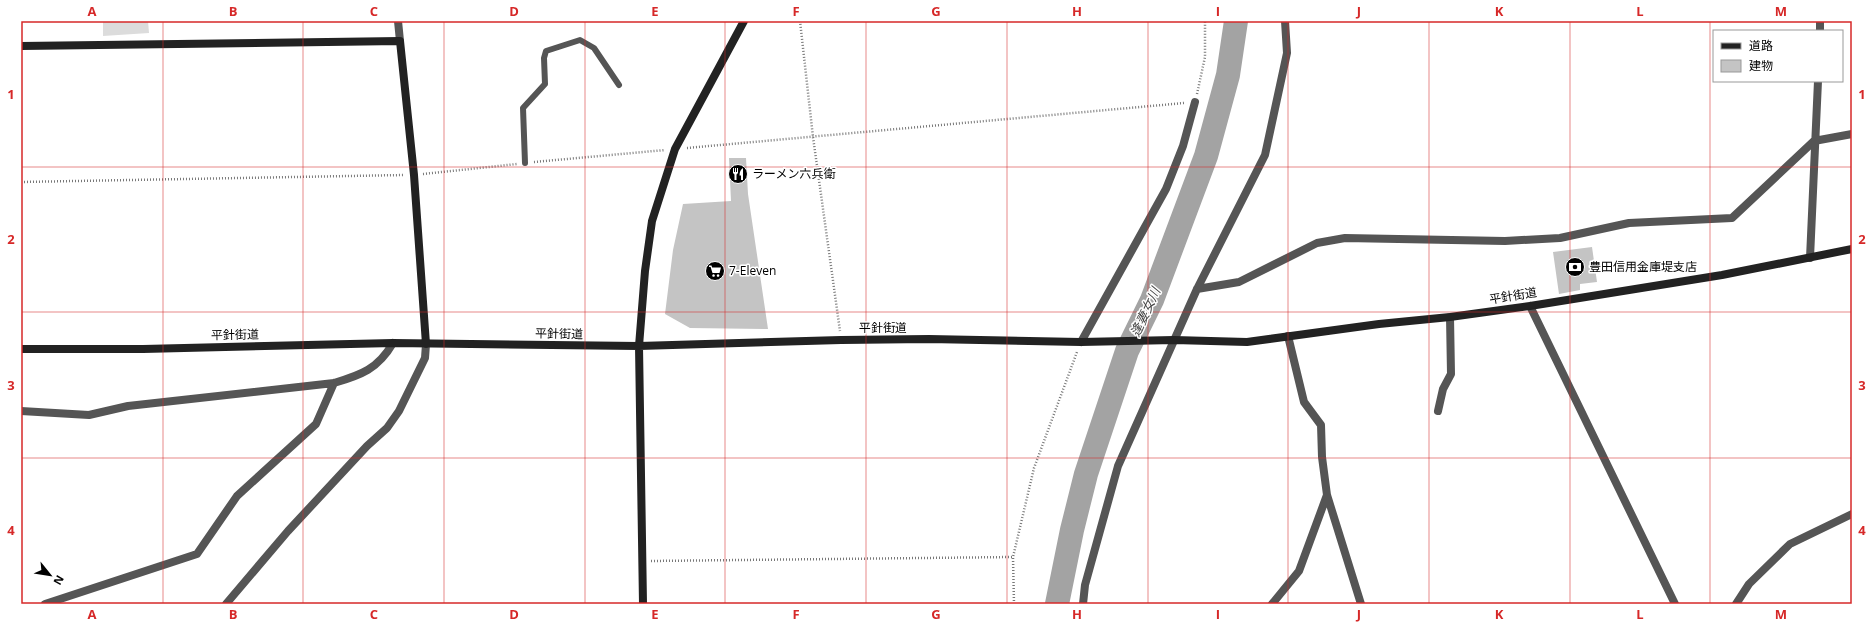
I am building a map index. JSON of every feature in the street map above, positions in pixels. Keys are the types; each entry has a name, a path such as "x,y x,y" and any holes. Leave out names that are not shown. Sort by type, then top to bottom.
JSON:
{"street":[{"path":"226,604 288,531 367,446 387,428 399,411 425,358 426,344 414,175 398,21"},
{"path":"643,604 638,346 645,271 652,220 675,149 744,21"},
{"path":"1083,604 1085,585 1118,466 1197,289 1265,155 1287,53 1285,21"},
{"path":"21,46 400,41"},
{"path":"1810,258 1814,141 1818,82"},
{"path":"1081,342 1166,189 1183,146 1195,102"},
{"path":"1197,289 1239,282 1317,243 1345,238 1505,241 1560,238 1629,224 1732,218 1814,141 1852,134"},
{"name":"平針街道","path":"21,348 144,349 393,343 638,346 929,339 1081,342 1174,340 1248,342 1530,306 1722,275 1852,249"},
{"path":"1530,306 1675,604"},
{"path":"1438,411 1443,389 1450,374 1450,317"},
{"path":"1288,336 1304,402 1321,425 1322,457 1327,495 1361,604"},
{"path":"21,411 89,415 128,406 334,383 355,376 377,365 386,356 393,343"},
{"path":"45,604 197,554 237,496 316,424 334,383"},
{"path":"1272,604 1299,571 1327,495"},
{"path":"1736,604 1749,584 1790,544 1852,514"}],"lane":[{"path":"525,163 523,108 545,84 544,58 546,51 580,40 594,48 619,85"}],"path":[{"path":"800,21 813,137 841,340"},
{"path":"21,182 414,175 525,163 1195,102 1205,57 1205,21"},
{"path":"1014,604 1013,557 1034,468 1081,342"},
{"path":"643,561 1013,557"}],"shaded area":[{"path":"103,21 148,21 149,33 103,36"}],"building":[{"name":"7-Eleven","path":"729,158 746,158 748,194 768,329 690,328 665,314 673,250 683,204 731,201"},
{"name":"豊田信用金庫堤支店","path":"1592,247 1597,282 1580,284 1580,290 1559,294 1553,252"}],"waterway":[{"name":"逢妻女川","path":"1057,604 1072,530 1086,474 1127,351 1152,300 1206,156 1228,75 1236,21"}],"place":[{"name":"ラーメン六兵衛","path":"738,174"},
{"name":"豊田信用金庫堤支店","path":"1575,267"},
{"name":"7-Eleven","path":"715,271"}]}
